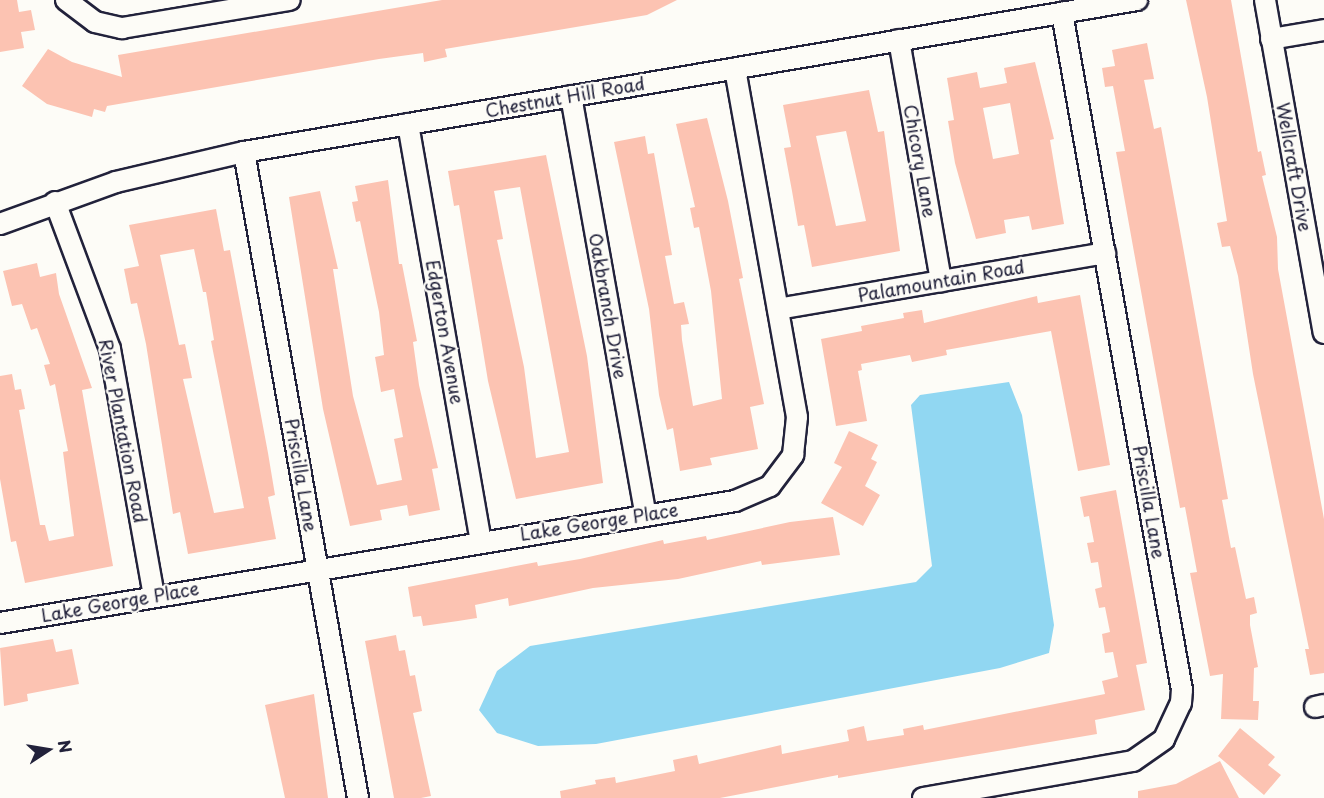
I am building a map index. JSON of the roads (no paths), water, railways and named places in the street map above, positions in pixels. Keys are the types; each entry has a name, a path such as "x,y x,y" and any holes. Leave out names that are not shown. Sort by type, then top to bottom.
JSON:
{"street":[{"path":"66,0 95,22 122,28 290,0"},
{"name":"Chestnut Hill Road","path":"0,224 55,202 158,171 244,152 1137,0"},
{"name":"Wellcraft Drive","path":"1265,0 1324,333"},
{"name":"Priscilla Lane","path":"923,798 1133,761 1159,744 1177,717 1182,690 1062,13"},
{"path":"1271,39 1324,30"},
{"name":"Chicory Lane","path":"898,40 941,281"},
{"name":"Lake George Place","path":"0,622 748,498 770,486 787,466 798,430 735,68"},
{"name":"Oakbranch Drive","path":"571,96 646,515"},
{"name":"Edgerton Avenue","path":"408,124 482,541"},
{"name":"Priscilla Lane","path":"244,152 358,798"},
{"name":"River Plantation Road","path":"55,202 110,349 154,596"},
{"name":"Palamountain Road","path":"778,309 1105,253"}],"water":[{"path":"1009,382 1022,415 1054,625 1049,653 1000,668 596,744 538,746 497,733 479,710 497,671 530,646 916,582 932,566 911,405 920,395"}]}
